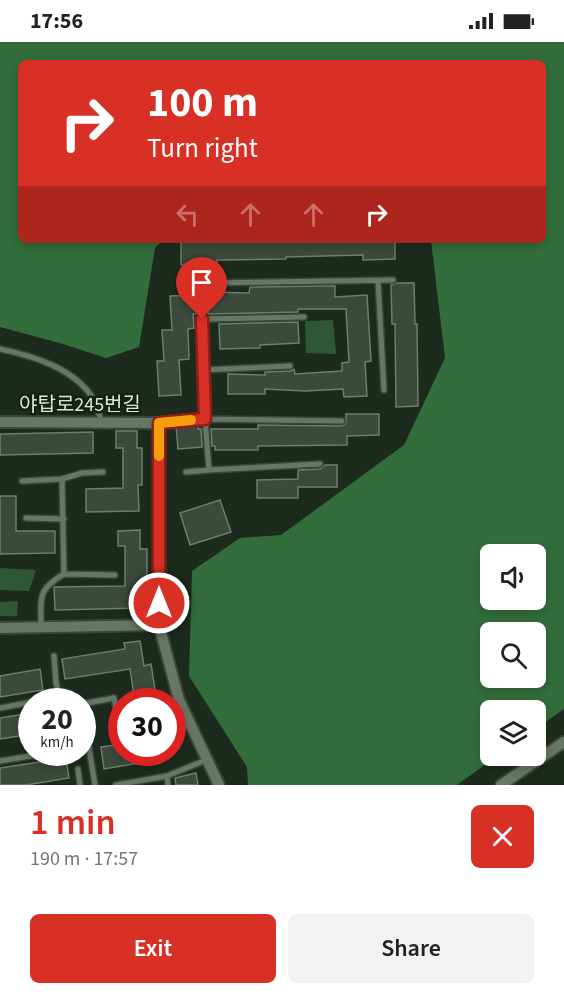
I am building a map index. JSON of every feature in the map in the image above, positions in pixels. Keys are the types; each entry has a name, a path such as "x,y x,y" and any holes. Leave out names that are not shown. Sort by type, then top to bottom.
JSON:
{"street":[{"name":"야탑로245번길","path":"0,422 159,423"},
{"path":"159,423 159,625 179,700 219,785"},
{"path":"0,628 159,625"},
{"path":"501,785 564,742"}],"lane":[{"path":"208,470 202,283 393,280"},
{"path":"378,281 384,390"},
{"path":"202,319 304,317"},
{"path":"0,350 31,357 64,372 78,382 94,400 102,423"},
{"path":"204,370 290,366"},
{"path":"159,423 205,419 342,421"},
{"path":"186,472 320,464"},
{"path":"22,481 62,479 82,473 104,472"},
{"path":"62,479 64,574"},
{"path":"26,518 64,519"},
{"path":"41,627 41,597 48,584 64,574 115,575"},
{"path":"54,656 57,688"},
{"path":"0,708 18,705"},
{"path":"0,761 18,758"},
{"path":"116,785 167,776 208,759"},
{"path":"90,766 95,785"},
{"path":"78,769 80,785"},
{"path":"167,776 168,785"}],"green space":[{"path":"0,42 564,42 564,709 546,722 546,700 480,700 480,766 483,766 457,785 248,785 247,767 189,676 192,571 240,538 281,535 404,445 445,358 431,243 546,243 546,60 18,60 18,243 160,243 155,248 139,347 106,358 0,327"},
{"path":"333,320 336,354 306,353 305,321"},
{"path":"0,568 36,570 29,591 0,590"},
{"path":"18,601 17,616 0,616 0,602"}],"building":[{"path":"181,243 395,243 395,259 363,260 363,255 286,257 286,259 217,260 217,264 181,265"},
{"path":"414,283 418,406 396,407 395,324 392,324 391,285"},
{"path":"335,286 335,297 367,295 371,361 365,362 367,396 344,397 343,389 305,391 265,389 265,394 228,394 228,374 265,375 265,372 294,369 295,374 342,371 342,363 349,362 346,309 208,314 208,292 249,293 250,287"},
{"path":"197,295 198,314 193,314 194,328 188,329 189,359 179,360 181,395 159,396 157,361 164,361 162,330 172,330 170,296"},
{"path":"298,322 299,343 260,345 260,348 220,349 219,324"},
{"path":"346,414 379,414 379,435 347,436 347,445 258,446 258,450 215,450 215,446 212,446 211,429 258,429 258,425 342,426 346,423"},
{"path":"198,425 198,429 201,429 202,447 178,449 176,426"},
{"path":"116,431 137,431 137,448 142,448 142,485 138,485 139,511 86,512 86,489 123,488 123,448 116,448"},
{"path":"93,432 93,453 0,455 0,434"},
{"path":"325,465 337,465 337,487 298,487 298,498 257,498 257,480 298,479 298,470 320,469"},
{"path":"0,496 16,496 16,531 55,531 55,553 0,554"},
{"path":"220,500 231,532 190,545 180,513"},
{"path":"140,530 140,549 147,549 147,584 141,584 141,608 55,610 54,587 125,586 125,546 118,546 118,531"},
{"path":"140,641 144,666 151,664 155,688 133,688 130,669 65,679 62,659 125,649 124,643"},
{"path":"40,669 43,688 18,688 18,694 0,697 0,676"},
{"path":"18,715 18,736 0,739 0,718"},
{"path":"108,746 108,766 122,766 104,769 101,747"},
{"path":"18,765 67,766 69,778 26,785 0,785 0,768"},
{"path":"196,773 198,785 176,785 175,778"}],"slow traffic":[{"path":"159,456 159,423 191,420"}],"route":[{"path":"159,603 159,423 205,419 202,319"}]}
